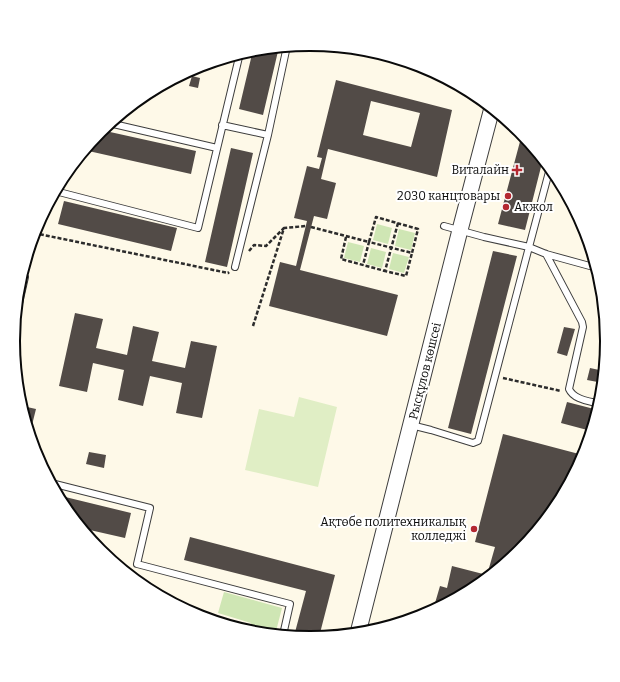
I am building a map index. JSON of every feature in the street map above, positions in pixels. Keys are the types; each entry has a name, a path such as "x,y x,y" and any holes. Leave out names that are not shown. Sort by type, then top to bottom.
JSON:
{"street":[{"name":"Рысқұлов көшсеі","path":"360,627 490,114"}],"lane":[{"path":"234,267 268,135 287,52"},
{"path":"61,193 198,228 216,148 238,60"},
{"path":"222,125 268,135"},
{"path":"116,126 216,148"},
{"path":"411,425 473,443 478,441 548,176"},
{"path":"444,226 529,247 546,254 590,266"},
{"path":"546,254 582,322 583,328 569,390 575,397 593,402"},
{"path":"58,485 150,508 137,564 290,604 284,630"}],"path":[{"path":"346,237 341,259 363,265 385,271 406,276 418,229 376,217 363,265"},
{"path":"385,271 398,223"},
{"path":"40,234 228,273 254,245 266,246 284,228 306,226"},
{"path":"311,227 412,253"},
{"path":"252,326 284,228"},
{"path":"495,376 571,394"}],"green space":[{"path":"377,224 392,228 388,244 373,240"},
{"path":"399,229 415,233 411,250 395,246"},
{"path":"348,242 364,246 360,262 344,258"},
{"path":"371,248 386,252 382,268 367,264"},
{"path":"393,253 409,257 404,273 389,269"},
{"path":"299,397 337,407 318,487 245,470 259,409 294,417"},
{"path":"224,592 282,608 276,629 251,624 251,623 218,613"}],"building":[{"path":"278,53 263,115 239,109 251,57"},
{"path":"192,76 200,78 198,88 189,86"},
{"path":"336,80 452,110 437,177 328,149 321,179 336,183 327,219 314,216 300,270 398,295 387,336 269,306 280,262 296,266 307,221 294,218 307,166 319,169 322,158 317,157","holes":["371,101 420,113 411,147 363,135"]},
{"path":"109,132 196,151 191,174 91,152"},
{"path":"520,141 541,166 525,230 498,224"},
{"path":"231,148 253,153 227,267 205,262"},
{"path":"64,201 177,228 171,251 58,224"},
{"path":"493,251 517,256 471,434 448,428"},
{"path":"75,313 103,319 96,348 127,355 133,326 159,332 152,361 185,368 191,341 217,346 202,418 176,413 182,383 150,376 143,406 118,400 124,370 93,363 87,392 59,386"},
{"path":"564,327 575,329 567,356 557,353"},
{"path":"590,368 598,370 597,382 587,380"},
{"path":"567,402 592,408 586,430 561,423"},
{"path":"28,407 36,409 32,424"},
{"path":"503,434 577,454 561,486 540,518 515,546 489,570 495,547 475,542"},
{"path":"89,452 106,455 104,468 86,464"},
{"path":"66,497 131,513 125,538 90,530"},
{"path":"190,537 335,575 321,630 296,630 306,591 184,560"},
{"path":"452,566 483,574 455,592 435,602 440,586 447,588"}],"place":[{"name":"Виталайн","path":"517,170"},
{"name":"2030 канцтовары","path":"508,196"},
{"name":"Акжол","path":"506,207"},
{"name":"Ақтөбе политехникалық колледжі","path":"474,529"}]}
